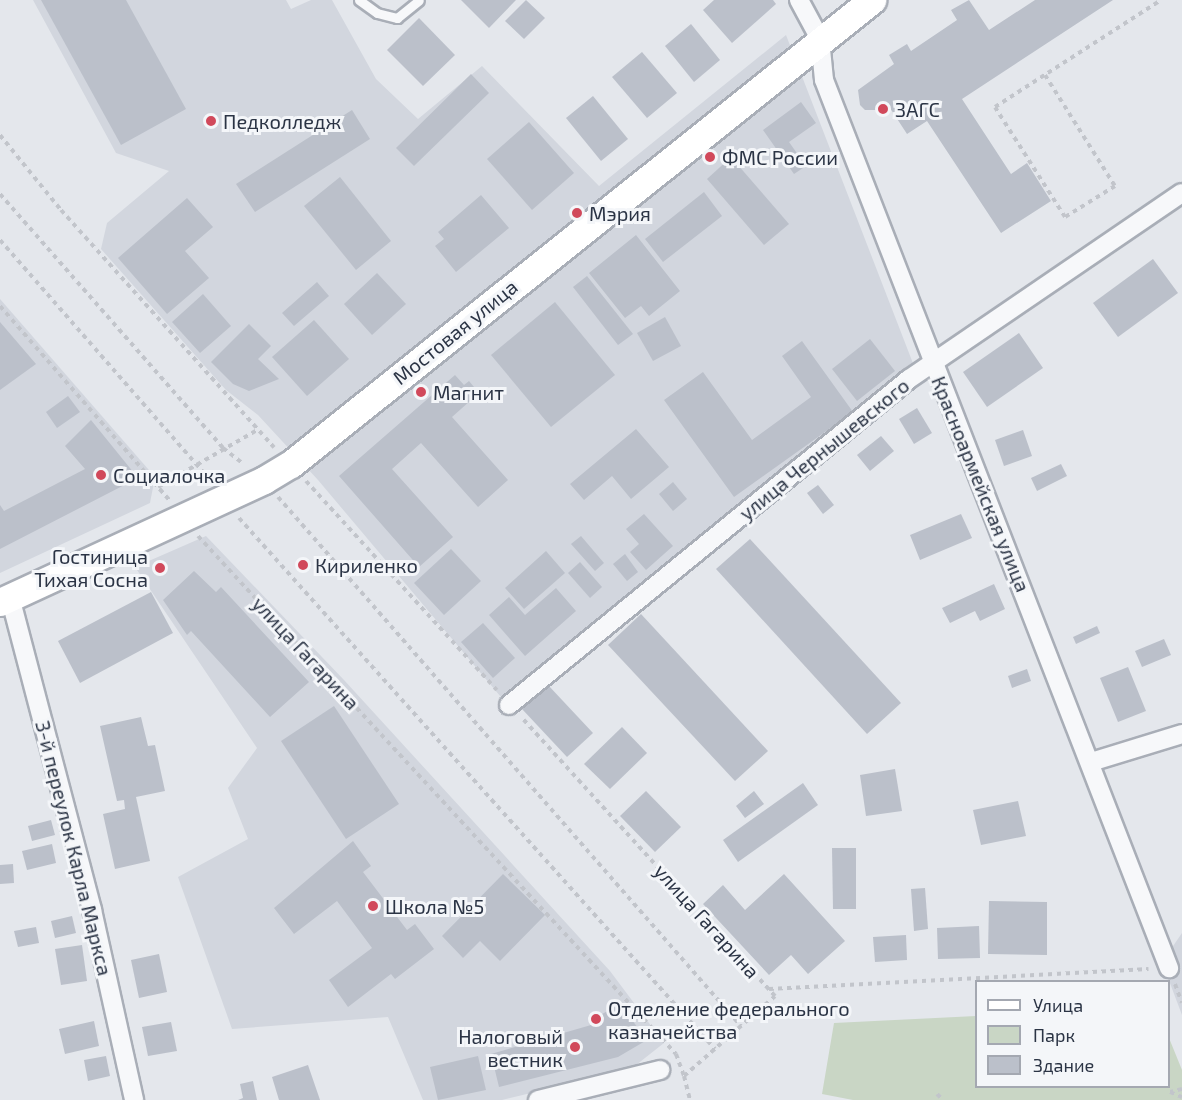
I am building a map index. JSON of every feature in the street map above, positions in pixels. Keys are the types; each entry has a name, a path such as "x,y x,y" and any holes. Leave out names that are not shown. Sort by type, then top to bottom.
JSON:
{"main road":[{"name":"Мостовая улица","path":"5,600 264,480 291,464 820,39 872,0"}],"street":[{"name":"Красноармейская улица","path":"799,0 820,39 824,80 1091,762 1168,968"},
{"name":"улица Чернышевского","path":"510,705 909,379 1182,193"},
{"name":"3-й переулок Карла Маркса","path":"5,600 92,910 135,1100"},
{"path":"1091,762 1182,734"},
{"path":"538,1100 660,1070"}],"lane":[{"path":"359,0 377,13 397,18 419,0"}],"path":[{"path":"1045,75 1115,186 1065,218 995,107 1161,0"},
{"name":"улица Гагарина","path":"0,136 61,210 257,430 291,464 775,996 684,1076 676,1054 184,517 0,306"},
{"path":"0,194 223,448 264,480 741,1026"},
{"path":"0,240 198,464 223,499 715,1049"},
{"path":"158,487 257,430"},
{"path":"768,988 1168,968 1182,1003"},
{"path":"684,1076 690,1100"},
{"path":"1182,1089 1170,1092 1182,1097"},
{"path":"937,1094 943,1100"}],"shaded area":[{"path":"33,0 286,0 291,9 311,0 332,0 376,79 418,119 482,66 599,186 786,35 921,384 512,710 318,480 258,415 226,390 101,249 107,223 169,171 116,153"},
{"path":"0,299 155,477 150,503 0,573"},
{"path":"206,536 344,680 610,971 664,1043 631,1069 502,1100 423,1100 388,1017 232,1029 178,877 248,839 228,788 257,748 135,567"},
{"path":"1182,933 1182,1015 1170,980 1162,962"}],"green space":[{"path":"975,1016 975,1088 1170,1088 1170,1040 1182,1070 1182,1100 853,1100 822,1094 834,1023"}],"building":[{"path":"41,0 126,0 186,109 121,145"},
{"path":"461,0 516,0 489,28"},
{"path":"526,0 545,18 524,39 505,21"},
{"path":"714,0 773,0 776,4 732,43 703,10"},
{"path":"969,0 989,30 1035,0 1113,0 962,99 1011,174 1027,163 1051,201 1001,233 927,121 907,134 888,105 879,110 865,110 860,105 858,90 894,64 889,55 907,44 911,51 957,20 951,10"},
{"path":"419,18 455,55 423,86 387,50"},
{"path":"691,24 720,60 694,82 665,46"},
{"path":"642,52 677,93 647,118 612,77"},
{"path":"471,74 489,93 414,166 396,148"},
{"path":"593,96 628,139 601,161 566,118"},
{"path":"801,102 816,123 789,142 806,166 794,174 763,130"},
{"path":"352,110 370,139 255,212 236,184"},
{"path":"529,122 574,173 532,210 487,159"},
{"path":"731,157 789,224 764,245 707,179"},
{"path":"340,177 391,241 356,270 304,206"},
{"path":"704,192 722,216 663,262 645,239"},
{"path":"481,195 509,228 456,272 435,246 444,239 438,232"},
{"path":"187,198 213,227 185,251 209,278 167,314 118,258"},
{"path":"636,235 680,291 649,316 641,306 625,318 589,273"},
{"path":"1153,259 1178,293 1118,337 1093,303"},
{"path":"377,273 406,304 372,335 344,304"},
{"path":"587,276 633,334 618,345 573,287"},
{"path":"317,282 329,296 294,326 282,313"},
{"path":"203,294 231,326 200,353 172,322"},
{"path":"555,302 615,375 551,427 491,355"},
{"path":"665,317 681,346 653,361 637,333"},
{"path":"314,320 349,359 307,396 272,357"},
{"path":"0,322 36,364 0,390"},
{"path":"249,324 271,346 258,359 279,379 249,391 233,384 211,362"},
{"path":"1019,333 1043,368 987,407 963,372"},
{"path":"870,339 895,371 857,401 832,369"},
{"path":"802,341 853,412 734,497 664,400 703,372 752,440 811,397 782,356"},
{"path":"455,375 464,385 469,381 479,393 452,417 508,480 478,507 421,443 392,469 453,537 419,567 339,476"},
{"path":"68,396 80,412 57,428 46,412"},
{"path":"917,408 932,433 914,444 899,419"},
{"path":"91,420 138,478 0,549 0,505 4,511 85,469 65,446"},
{"path":"636,429 669,467 631,499 612,476 584,500 570,484"},
{"path":"1023,430 1032,456 1004,466 995,440"},
{"path":"881,436 894,451 870,471 857,455"},
{"path":"1061,464 1067,476 1037,491 1031,478"},
{"path":"673,482 687,499 673,511 659,494"},
{"path":"818,485 834,505 823,514 807,493"},
{"path":"644,514 673,546 646,570 630,552 639,544 626,529"},
{"path":"961,514 972,538 920,560 910,535"},
{"path":"581,536 604,563 595,571 571,544"},
{"path":"750,539 901,703 867,734 716,569"},
{"path":"451,549 481,581 444,615 414,583"},
{"path":"546,551 565,573 524,609 505,588"},
{"path":"625,554 638,572 627,581 613,564"},
{"path":"580,562 602,587 590,598 568,573"},
{"path":"194,571 216,592 221,587 309,682 270,717 191,631 187,635 163,600"},
{"path":"994,584 1005,609 980,621 975,611 950,623 942,608"},
{"path":"556,588 576,611 525,656 489,615 509,597 525,615"},
{"path":"151,592 173,633 80,683 58,641"},
{"path":"641,614 768,751 735,781 608,645"},
{"path":"483,623 515,658 493,678 461,642"},
{"path":"1097,626 1100,633 1076,644 1073,637"},
{"path":"1164,639 1171,655 1142,667 1135,651"},
{"path":"1128,667 1146,711 1118,722 1100,678"},
{"path":"1027,669 1031,681 1012,688 1008,676"},
{"path":"548,685 593,733 567,757 522,709"},
{"path":"334,706 399,804 346,839 281,741"},
{"path":"141,717 148,746 155,745 165,791 136,797 150,861 115,869 103,814 125,809 124,800 117,801 100,726"},
{"path":"622,727 647,753 610,789 584,764"},
{"path":"895,769 902,811 866,816 860,775"},
{"path":"803,783 818,805 738,862 723,840"},
{"path":"646,791 681,827 655,852 620,816"},
{"path":"754,791 764,804 745,818 736,806"},
{"path":"1018,801 1026,836 981,845 973,810"},
{"path":"51,820 55,835 32,841 28,826"},
{"path":"353,841 371,866 363,872 407,930 415,924 434,949 395,979 391,974 348,1007 329,980 372,948 337,901 294,934 274,908"},
{"path":"52,844 56,863 27,870 22,851"},
{"path":"832,848 856,848 856,909 833,909"},
{"path":"13,864 14,883 0,884 0,865"},
{"path":"503,874 545,915 500,961 480,941 463,958 442,936"},
{"path":"784,874 845,941 808,974 791,955 769,975 703,904 723,885 745,910"},
{"path":"925,888 928,929 914,931 911,889"},
{"path":"989,901 1047,902 1047,955 988,954"},
{"path":"72,916 76,933 55,938 51,921"},
{"path":"979,926 980,958 938,959 937,928"},
{"path":"36,927 39,943 18,947 14,931"},
{"path":"906,935 907,960 875,962 873,937"},
{"path":"82,945 87,981 61,985 55,949"},
{"path":"159,954 167,992 139,998 131,960"},
{"name":"Налоговый вестник","path":"620,1004 647,1040 618,1057 499,1087 491,1054 598,1023 595,1018"},
{"path":"94,1021 99,1046 65,1054 59,1029"},
{"path":"171,1022 177,1051 148,1056 142,1027"},
{"path":"106,1056 110,1076 88,1081 84,1060"},
{"path":"478,1056 486,1090 438,1100 430,1067"},
{"path":"308,1065 320,1100 279,1100 272,1077"},
{"path":"253,1081 257,1100 238,1100 243,1098 240,1084"}],"place":[{"name":"ЗАГС","path":"883,109"},
{"name":"Педколледж","path":"211,121"},
{"name":"ФМС России","path":"710,157"},
{"name":"Мэрия","path":"577,213"},
{"name":"Магнит","path":"421,392"},
{"name":"Социалочка","path":"101,475"},
{"name":"Кириленко","path":"303,565"},
{"name":"Гостиница Тихая Сосна","path":"160,568"},
{"name":"Школа №5","path":"373,906"},
{"name":"Отделение федерального казначейства","path":"596,1019"},
{"name":"Налоговый вестник","path":"575,1047"}]}
